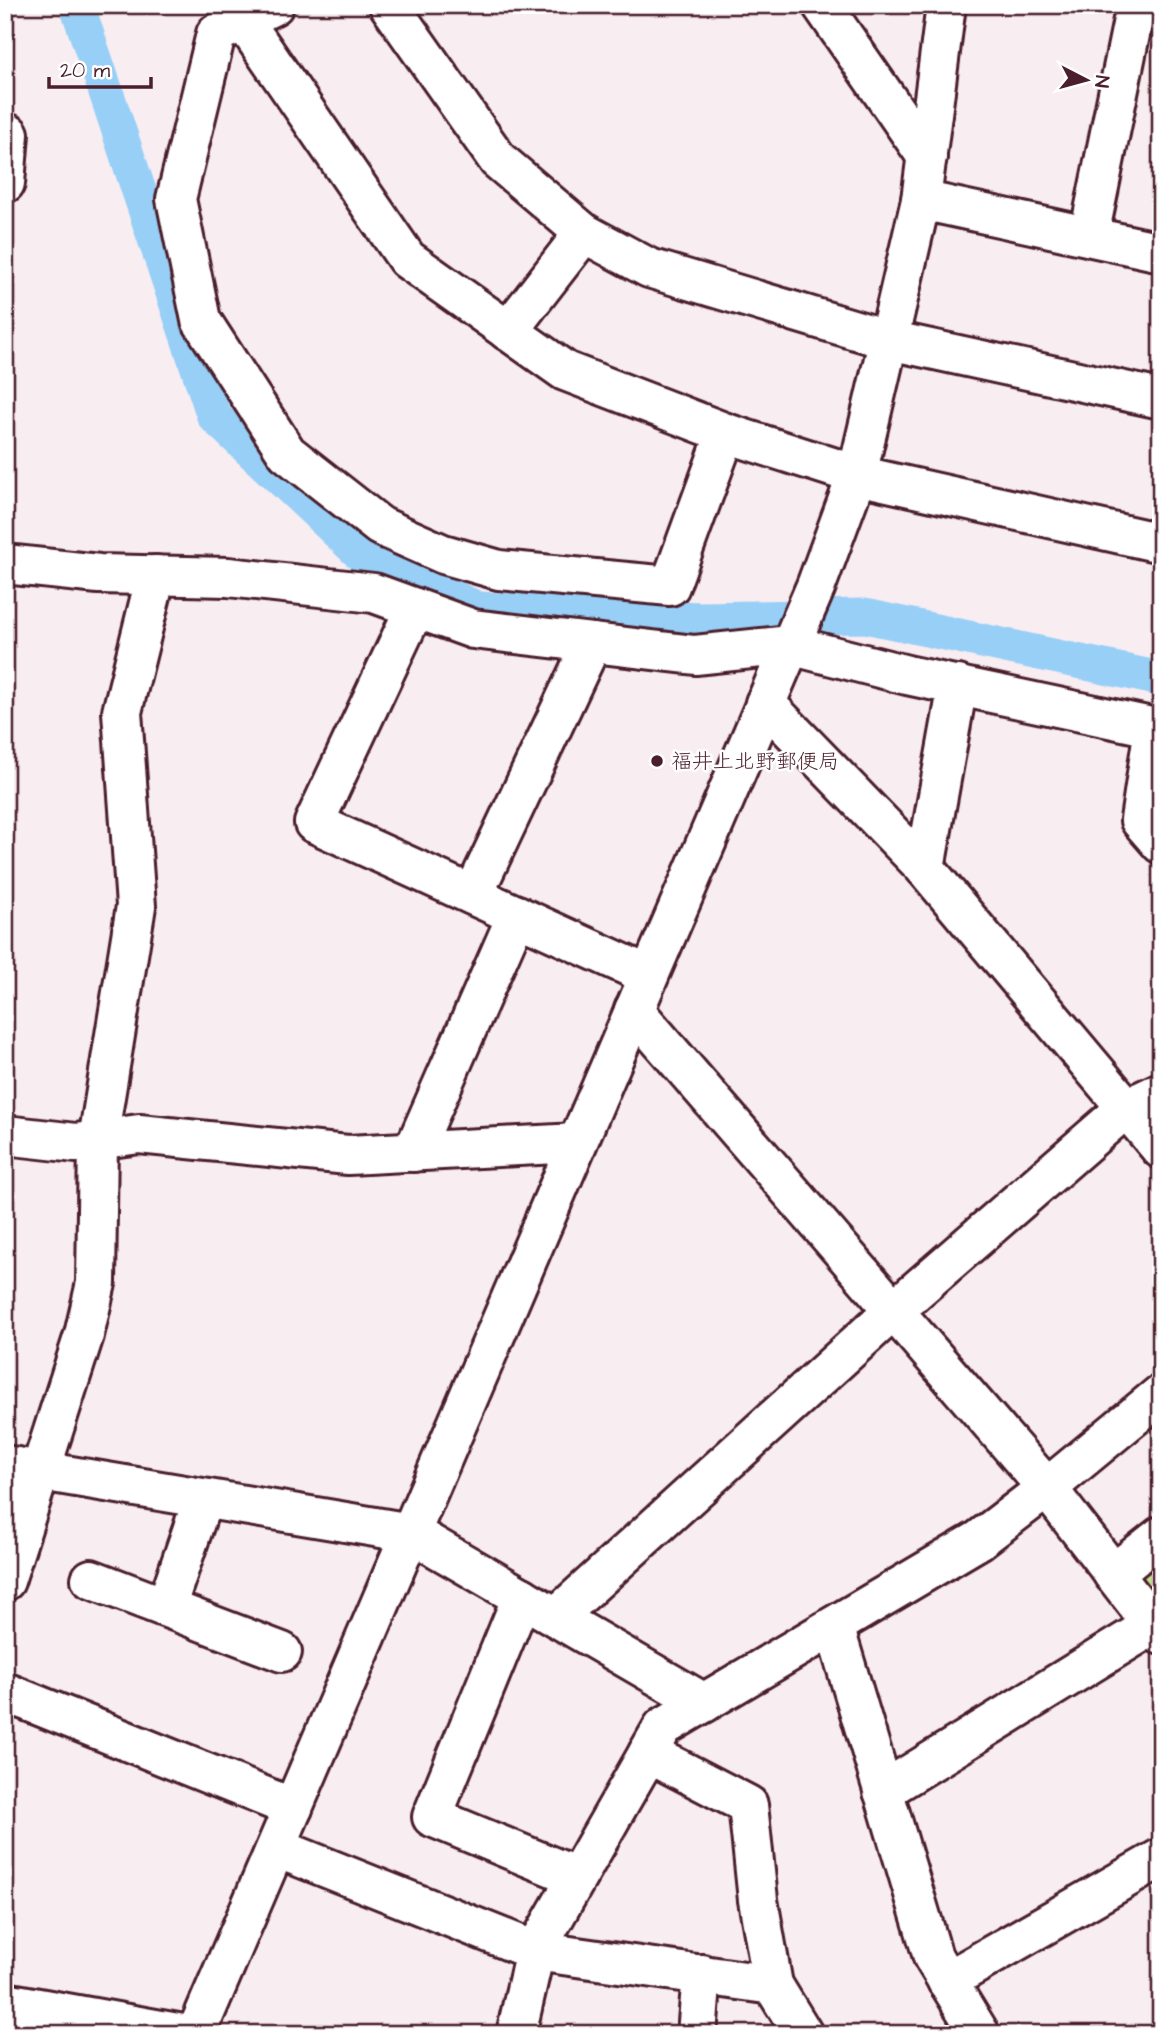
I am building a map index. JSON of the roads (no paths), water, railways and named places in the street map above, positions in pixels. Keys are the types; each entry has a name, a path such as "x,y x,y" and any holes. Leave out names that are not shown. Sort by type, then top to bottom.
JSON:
{"street":[{"path":"389,5 498,160 584,233 649,268 889,340 1161,399"},
{"path":"822,5 927,157"},
{"path":"196,2034 816,586 857,475 921,200 946,5"},
{"path":"1088,236 1136,5"},
{"path":"726,433 670,586 499,569 443,554 380,526 288,453 201,320 176,199 216,34 242,15 407,259 565,371 726,433 857,475 1161,543"},
{"path":"5,183 9,134"},
{"path":"921,200 1161,252"},
{"path":"508,331 584,233"},
{"path":"5,564 99,574 228,577 374,593 473,629 695,654 794,636 958,685 1157,728 1140,820 1161,844"},
{"path":"5,1581 22,1469 84,1335 96,1283 98,1140 136,906 122,712 156,575"},
{"path":"415,608 314,823 517,915 641,993 895,1309 1047,1488 1157,1630 883,1791"},
{"path":"473,895 592,643"},
{"path":"925,868 958,685"},
{"path":"765,703 925,868 1161,1149"},
{"path":"413,1152 517,915"},
{"path":"556,1617 895,1309 1125,1109 1161,1092"},
{"path":"5,1135 76,1143 139,1134 348,1155 577,1143"},
{"path":"516,2034 535,1951 663,1727 979,1540 1161,1394"},
{"path":"22,1469 411,1533 704,1703"},
{"path":"166,1607 203,1499"},
{"path":"1114,1574 1161,1536"},
{"path":"91,1579 282,1652"},
{"path":"522,1597 432,1817 577,1877"},
{"path":"834,1626 933,1957 980,2034"},
{"path":"5,1692 293,1808"},
{"path":"648,1753 748,1805 758,1900 773,1985 803,2034"},
{"path":"276,1847 535,1951 773,1985"},
{"path":"947,1981 1161,1858"},
{"path":"696,2034 702,1974"},
{"path":"5,2002 183,2034"}],"waterway":[{"path":"77,5 214,416 364,557 478,609 700,619 865,616 1161,679"}],"place":[{"name":"福井上北野郵便局","path":"657,761"}]}
